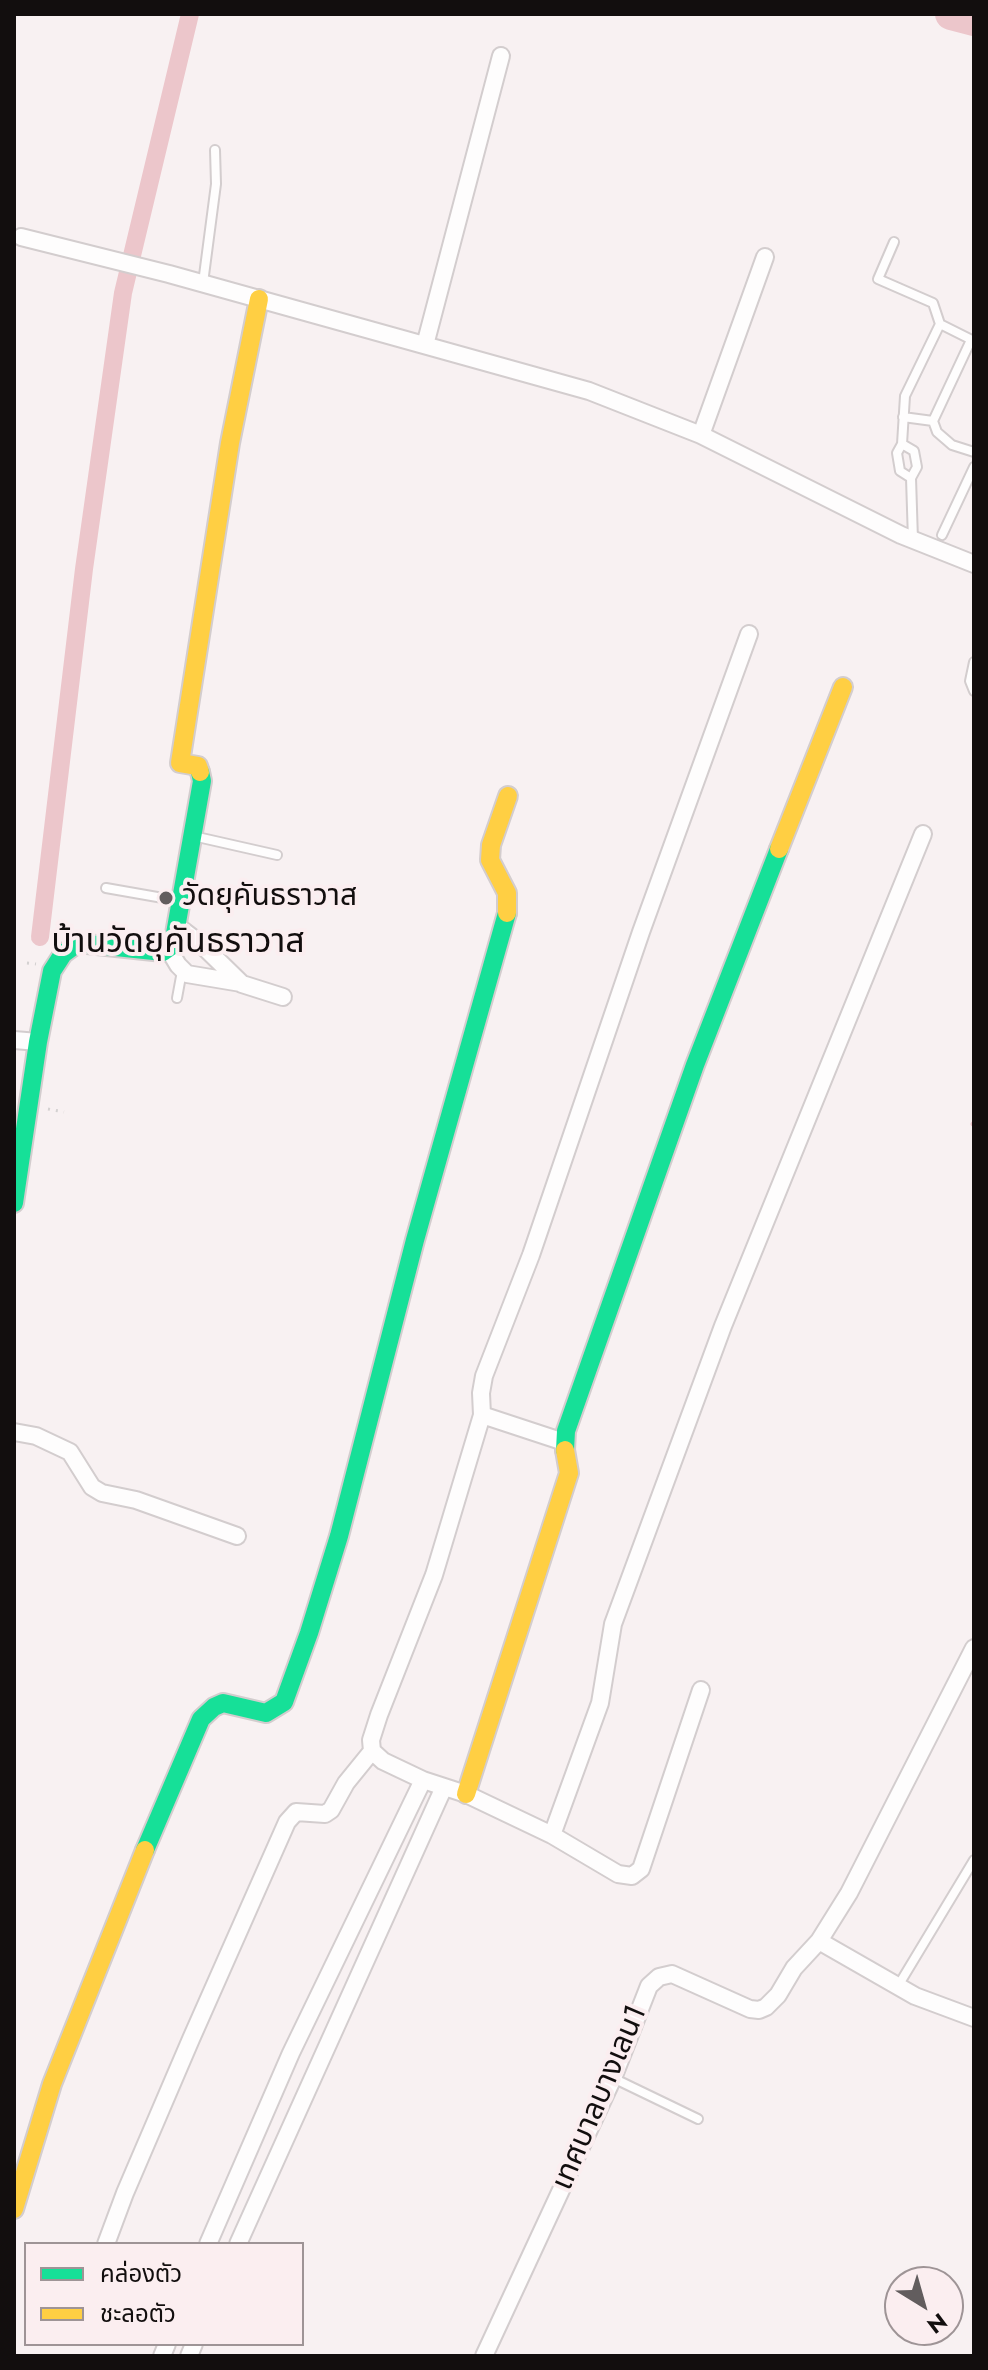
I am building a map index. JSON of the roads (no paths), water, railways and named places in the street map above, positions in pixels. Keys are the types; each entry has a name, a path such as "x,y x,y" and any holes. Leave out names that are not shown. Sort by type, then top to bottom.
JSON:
{"street":[{"path":"425,345 501,56"},
{"path":"21,237 203,283 589,391 701,435 913,541 974,564"},
{"path":"701,435 765,257"},
{"path":"166,951 176,925 202,781 198,766 180,763 230,443 259,299"},
{"path":"701,1690 641,1869 632,1876 618,1874 552,1835 466,1794 423,1780 383,1761 372,1751 371,1740 379,1715 434,1575 482,1415 484,1376 531,1255 641,932 749,634"},
{"path":"466,1794 569,1473 564,1442 695,1065 843,687"},
{"path":"14,2209 52,2084 129,1887 201,1719 223,1703 266,1713 278,1707 284,1702 304,1647 346,1508 415,1240 507,915 507,893 490,860 491,845 508,796"},
{"path":"552,1835 600,1703 613,1624 723,1326 923,834"},
{"path":"176,925 242,984"},
{"path":"14,1203 38,1042 52,971 63,954 78,943 166,951 187,974 242,984 283,997"},
{"path":"14,1040 38,1042"},
{"path":"482,1415 564,1442"},
{"path":"14,1432 36,1436 70,1452 92,1487 102,1493 136,1500 237,1536"},
{"name":"เทศบาลบางเลน1","path":"484,2356 613,2078 649,1986 659,1977 672,1974 750,2009 759,2010 778,1995 794,1968 819,1941 849,1893 974,1648"},
{"path":"107,2242 185,2053 287,1822 296,1812 325,1814 331,1810 346,1783 372,1751"},
{"path":"209,2242 291,2053 423,1780"},
{"path":"239,2242 444,1787"},
{"path":"348,1931 373,1943"},
{"path":"819,1941 898,1987 942,2007 973,2016"},
{"path":"291,2053 317,2064"},
{"path":"238,2175 263,2186"}],"lane":[{"path":"203,283 216,184 215,150"},
{"path":"894,242 878,279 933,303 940,324 905,396 902,444 897,453 900,471 911,478"},
{"path":"940,324 972,340 933,421 937,432 952,445 974,452"},
{"path":"903,417 933,421"},
{"path":"902,444 914,451 917,467 911,478 913,541"},
{"path":"942,535 974,467"},
{"path":"974,662 970,681 974,691"},
{"path":"192,835 277,855"},
{"path":"106,888 180,901"},
{"path":"177,998 182,971"},
{"path":"898,1987 974,1860"},
{"path":"613,2078 698,2119"}],"waterway":[{"path":"40,937 84,569 123,293 190,14"},
{"path":"951,14 974,20"}],"place":[{"name":"วัดยุคันธราวาส","path":"166,898"}],"district":[{"name":"บ้านวัดยุคันธราวาส","path":"178,944"}]}
